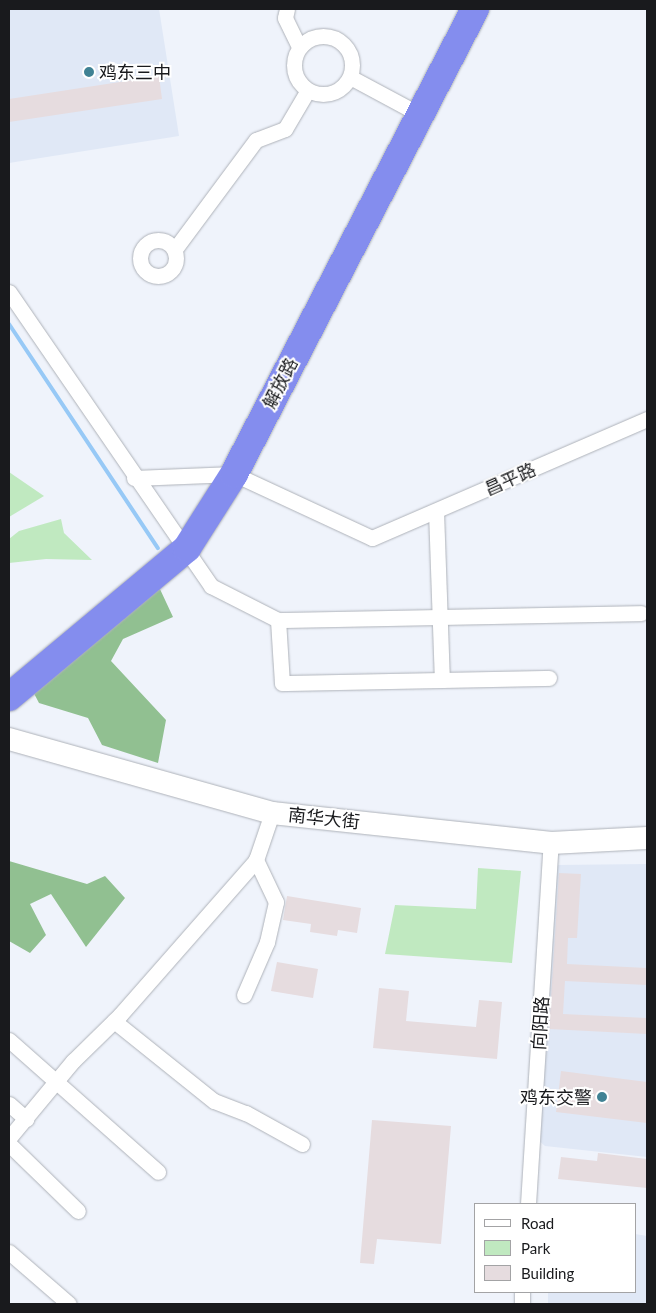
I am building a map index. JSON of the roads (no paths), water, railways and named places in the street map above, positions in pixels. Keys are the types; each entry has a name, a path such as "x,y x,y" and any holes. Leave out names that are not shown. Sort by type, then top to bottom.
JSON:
{"highway":[{"name":"解放路","path":"9,697 187,548 234,474 475,9"}],"main road":[{"name":"南华大街","path":"9,739 272,813 551,843 647,838"}],"street":[{"path":"287,9 285,18 299,47"},
{"path":"325,35 342,42 352,59 350,77 336,91 327,94 308,90 295,75 295,56 299,47 315,36 325,35"},
{"path":"350,77 419,114"},
{"path":"174,249 256,140 285,129 308,90"},
{"path":"9,292 134,478 187,548 210,586 278,620 641,613"},
{"name":"昌平路","path":"234,474 372,538 647,418"},
{"path":"134,478 234,474"},
{"path":"436,511 442,680"},
{"path":"278,620 282,683 549,678"},
{"path":"9,1138 256,860 272,813"},
{"name":"向阳路","path":"528,1203 551,843"},
{"path":"244,995 267,942 276,902 256,860"},
{"path":"114,1021 214,1101 246,1113 302,1144"},
{"path":"9,1040 158,1172"},
{"path":"9,1104 26,1119"},
{"path":"9,1144 78,1211"},
{"path":"9,1252 69,1304"}],"waterway":[{"path":"9,324 158,548"}],"place":[{"name":"鸡东三中","path":"89,72"},
{"name":"鸡东交警","path":"602,1097"}]}
